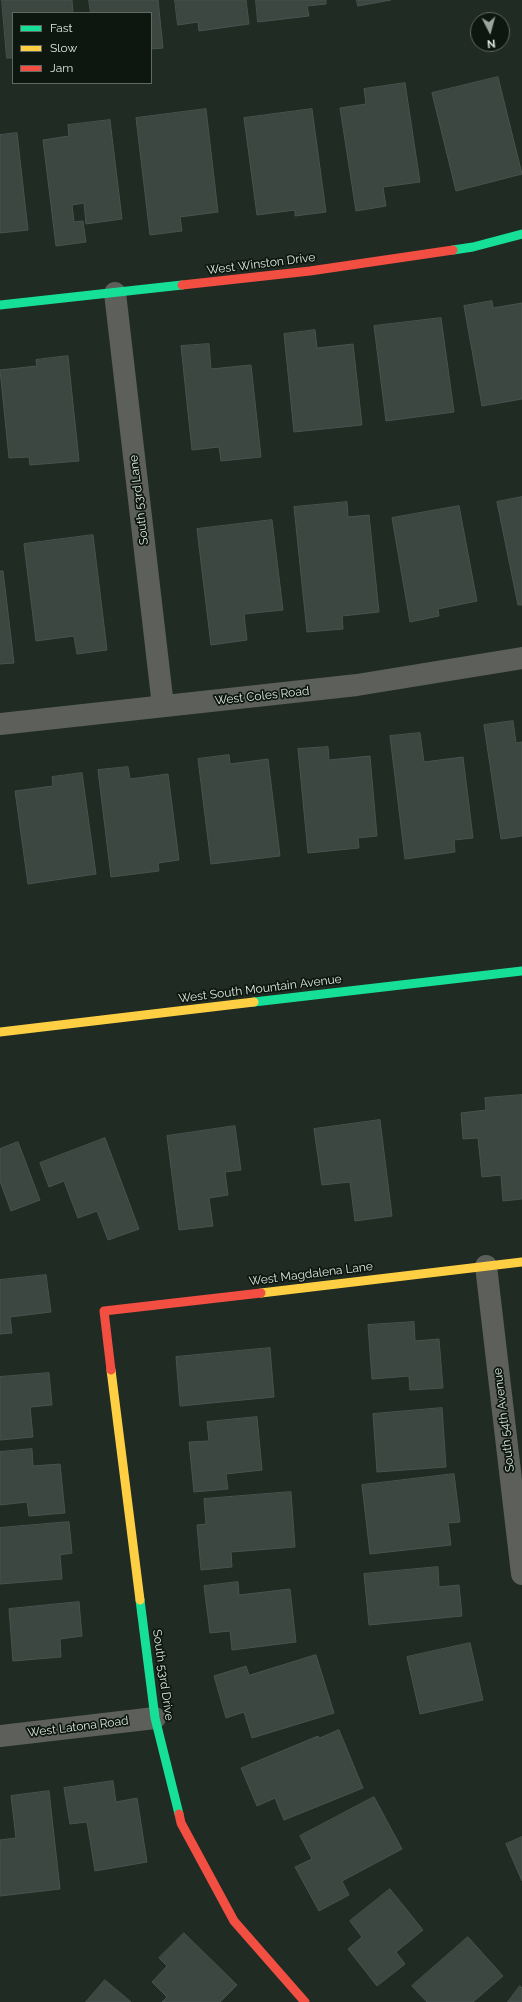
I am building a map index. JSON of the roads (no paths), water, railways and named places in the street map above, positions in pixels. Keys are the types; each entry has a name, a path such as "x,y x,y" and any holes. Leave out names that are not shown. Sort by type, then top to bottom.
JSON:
{"street":[{"name":"West Winston Drive","path":"0,305 310,271 473,246 522,234"},
{"name":"South 53rd Lane","path":"115,293 163,706"},
{"name":"West Coles Road","path":"0,724 357,685 522,658"},
{"name":"West South Mountain Avenue","path":"0,1032 522,971"},
{"name":"West Magdalena Lane","path":"104,1311 522,1262"},
{"name":"South 54th Avenue","path":"486,1266 522,1574"},
{"name":"South 53rd Drive","path":"104,1311 155,1718 181,1823 234,1921 305,2002"},
{"name":"West Latona Road","path":"0,1736 155,1718"}]}
